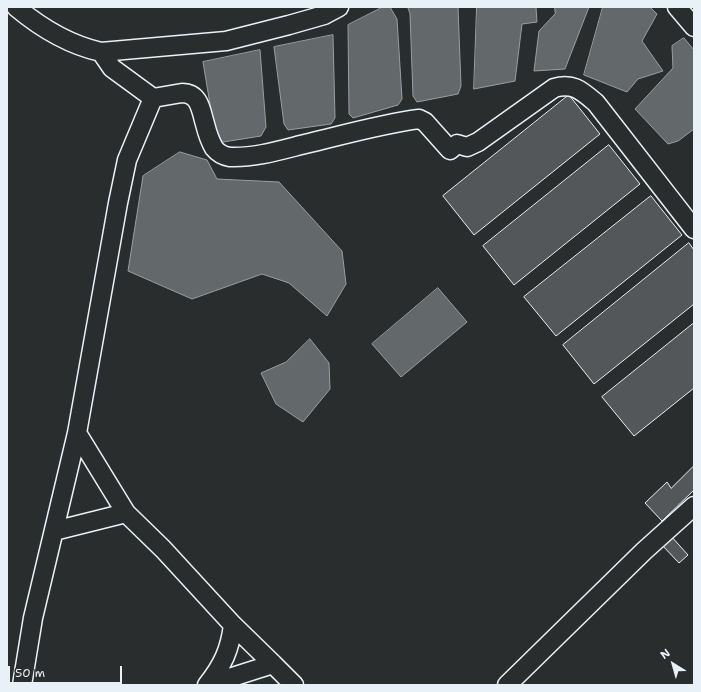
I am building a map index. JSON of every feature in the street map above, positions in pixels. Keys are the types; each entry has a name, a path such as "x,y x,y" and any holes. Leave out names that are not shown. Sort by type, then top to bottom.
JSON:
{"street":[{"path":"16,7 25,15 60,37 83,48 101,52 226,41 317,17 339,7"},
{"path":"677,7 694,27"},
{"path":"101,52 116,71 153,98 182,93 193,95 197,99 201,108 211,143 217,152 225,156 244,156 276,152 375,127 419,119 425,122 450,150 457,144 468,147 478,142 554,88 563,85 572,86 580,90 596,103 694,229"},
{"path":"22,685 33,618 77,434 127,160 153,98"},
{"path":"77,434 126,513 233,625 294,685"},
{"path":"507,685 644,551 694,506"},
{"path":"54,532 126,513"},
{"path":"207,685 224,660 231,642 233,625"},
{"path":"214,685 226,679 273,664"}],"shaded area":[{"path":"383,7 390,7 397,19 402,99 398,105 353,118 349,114 348,25"},
{"path":"408,7 458,7 461,86 458,94 417,102 413,96 410,14"},
{"path":"477,7 536,7 537,22 522,24 515,81 474,89"},
{"path":"555,7 589,7 565,69 534,71 539,31 555,14"},
{"path":"603,7 650,7 657,14 642,41 663,71 638,79 627,92 584,75"},
{"path":"333,35 335,118 331,124 288,130 284,124 274,47"},
{"path":"684,38 694,50 694,129 678,141 668,144 635,109 673,68 672,46"},
{"path":"260,50 266,127 261,136 223,142 215,134 203,62"},
{"path":"180,152 207,160 217,179 279,182 342,251 346,284 327,316 289,283 262,274 192,299 128,271 143,176"},
{"path":"438,288 467,322 401,377 372,344"},
{"path":"310,339 329,363 330,389 303,422 276,404 261,373 286,362"}],"building":[{"path":"569,95 600,134 474,235 443,196"},
{"path":"609,145 640,184 514,285 483,246"},
{"path":"651,196 682,235 556,336 524,297"},
{"path":"689,243 694,250 694,304 594,384 563,345"},
{"path":"694,323 694,388 634,436 602,397"},
{"path":"694,466 694,490 662,521 645,503 667,482 671,488"},
{"path":"670,535 688,555 679,563 661,544"}]}
